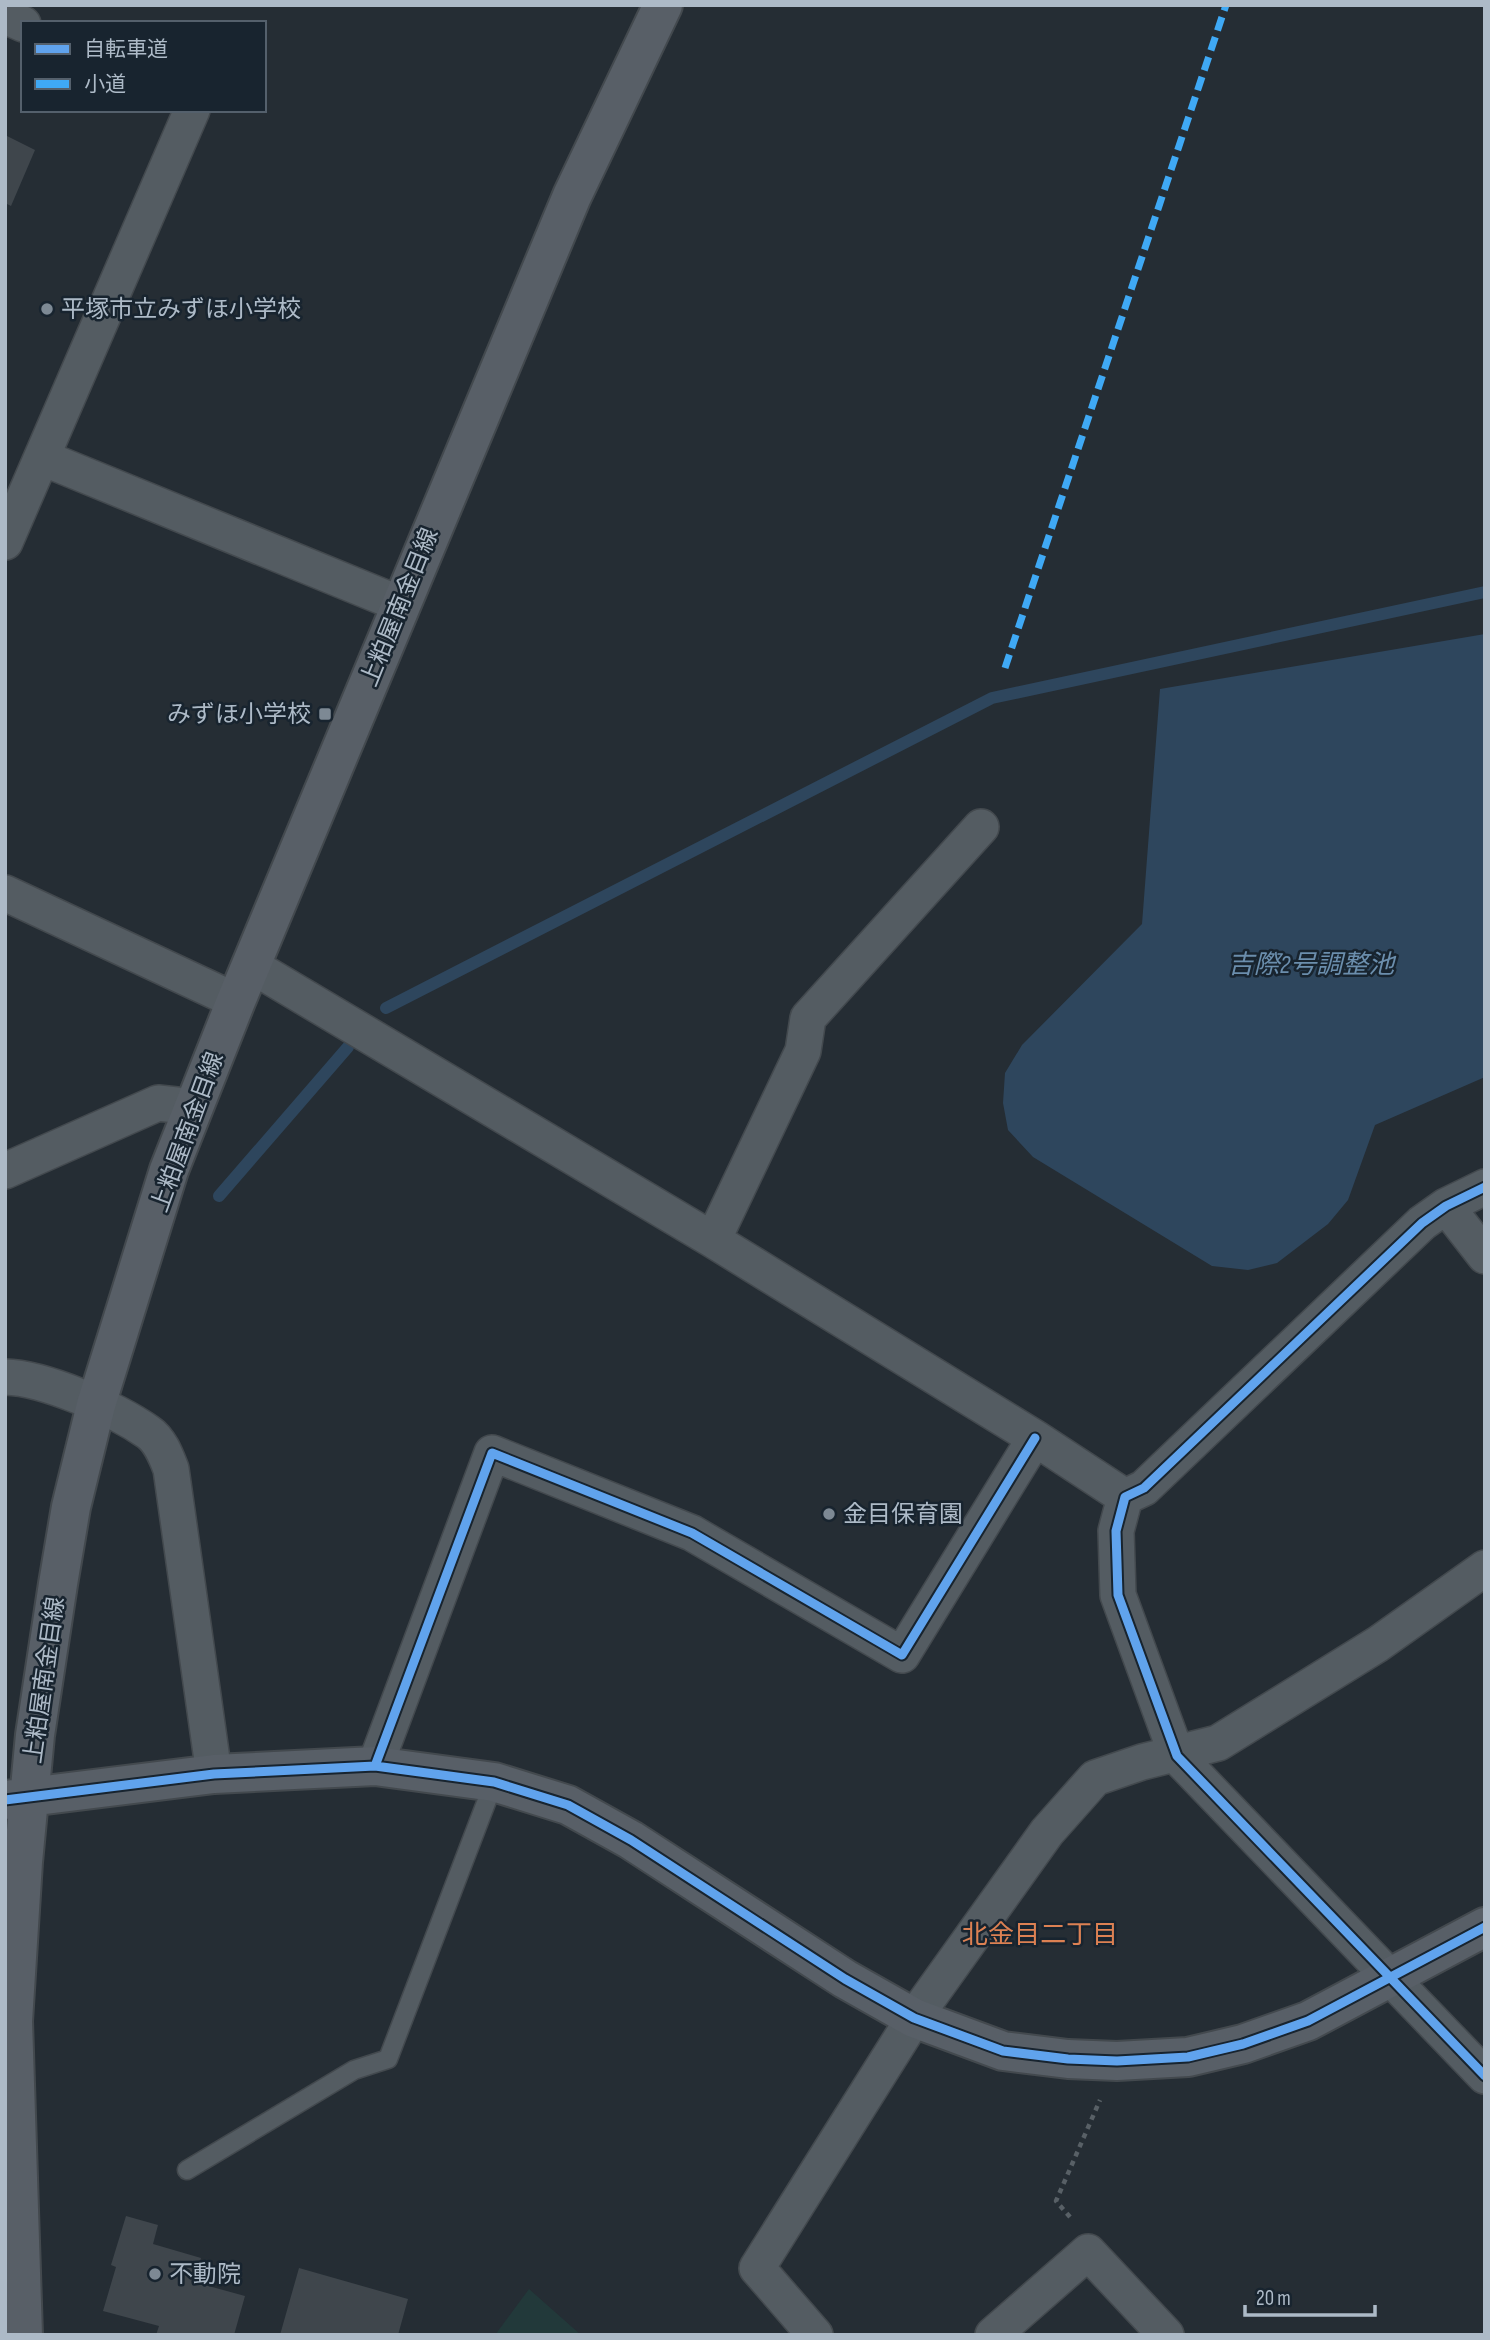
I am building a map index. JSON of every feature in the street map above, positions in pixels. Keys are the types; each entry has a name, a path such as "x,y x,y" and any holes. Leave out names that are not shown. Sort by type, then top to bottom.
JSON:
{"main road":[{"name":"上粕屋南金目線","path":"23,2335 13,2021 17,1799 34,1735 62,1558 96,1405 169,1170 236,1001 572,196 663,5"},
{"path":"17,1799 214,1773 375,1766 494,1782 568,1805 632,1840 845,1979 915,2018 1003,2051 1068,2060 1117,2061 1188,2057 1243,2044 1308,2021 1485,1927"}],"street":[{"path":"5,16 21,23"},
{"path":"5,542 191,112"},
{"path":"43,458 400,604"},
{"path":"713,1240 803,1051 808,1018 981,827"},
{"path":"5,893 236,1001"},
{"path":"252,966 713,1240 1035,1438 1125,1497"},
{"path":"5,1171 158,1103 195,1107"},
{"path":"1485,1187 1446,1206 1422,1223 1144,1488 1125,1497 1116,1531 1118,1595 1177,1756 1485,2076"},
{"path":"1446,1206 1485,1256"},
{"path":"5,1377 40,1382 96,1405 150,1433 164,1451 171,1469 214,1773"},
{"path":"375,1766 492,1453 692,1533 902,1655 1035,1438"},
{"path":"815,2335 757,2268 915,2018 1047,1832 1096,1778 1142,1762 1177,1756 1218,1743 1378,1644 1485,1568"},
{"path":"993,2335 1088,2252 1166,2335"}],"lane":[{"path":"187,2171 354,2070 388,2059 494,1782"}],"path":[{"path":"1088,2252 1076,2224 1056,2201 1117,2061"}],"green space":[{"path":"529,2289 581,2335 495,2335"}],"water":[{"name":"吉際2号調整池","path":"1485,634 1485,1077 1375,1125 1348,1200 1328,1224 1277,1263 1248,1270 1212,1266 1033,1157 1008,1130 1003,1103 1005,1073 1022,1045 1142,924 1160,689"}],"building":[{"path":"5,135 35,150 11,206 5,203"},
{"name":"不動院","path":"126,2216 158,2225 153,2244 201,2258 194,2282 245,2296 234,2335 156,2335 159,2326 103,2311 116,2267 111,2265"},
{"name":"不動院","path":"299,2268 408,2299 398,2335 280,2335"}],"waterway":[{"path":"386,1008 992,698 1485,592"},
{"path":"219,1196 348,1047"}],"marked path":[{"path":"1005,668 1226,5"}],"cycle path":[{"path":"1485,1187 1446,1206 1422,1223 1144,1488 1125,1497 1116,1531 1118,1595 1177,1756 1485,2076"},
{"path":"375,1766 492,1453 692,1533 902,1655 1035,1438"},
{"path":"5,1800 214,1774 375,1766 494,1782 568,1805 631,1840 845,1979 914,2018 1003,2051 1068,2059 1117,2061 1188,2057 1243,2044 1308,2021 1485,1927"}],"place":[{"name":"平塚市立みずほ小学校","path":"47,309"},
{"name":"みずほ小学校","path":"325,714"},
{"name":"金目保育園","path":"829,1514"},
{"name":"不動院","path":"155,2274"}],"district":[{"name":"北金目二丁目","path":"1040,1934"}]}
